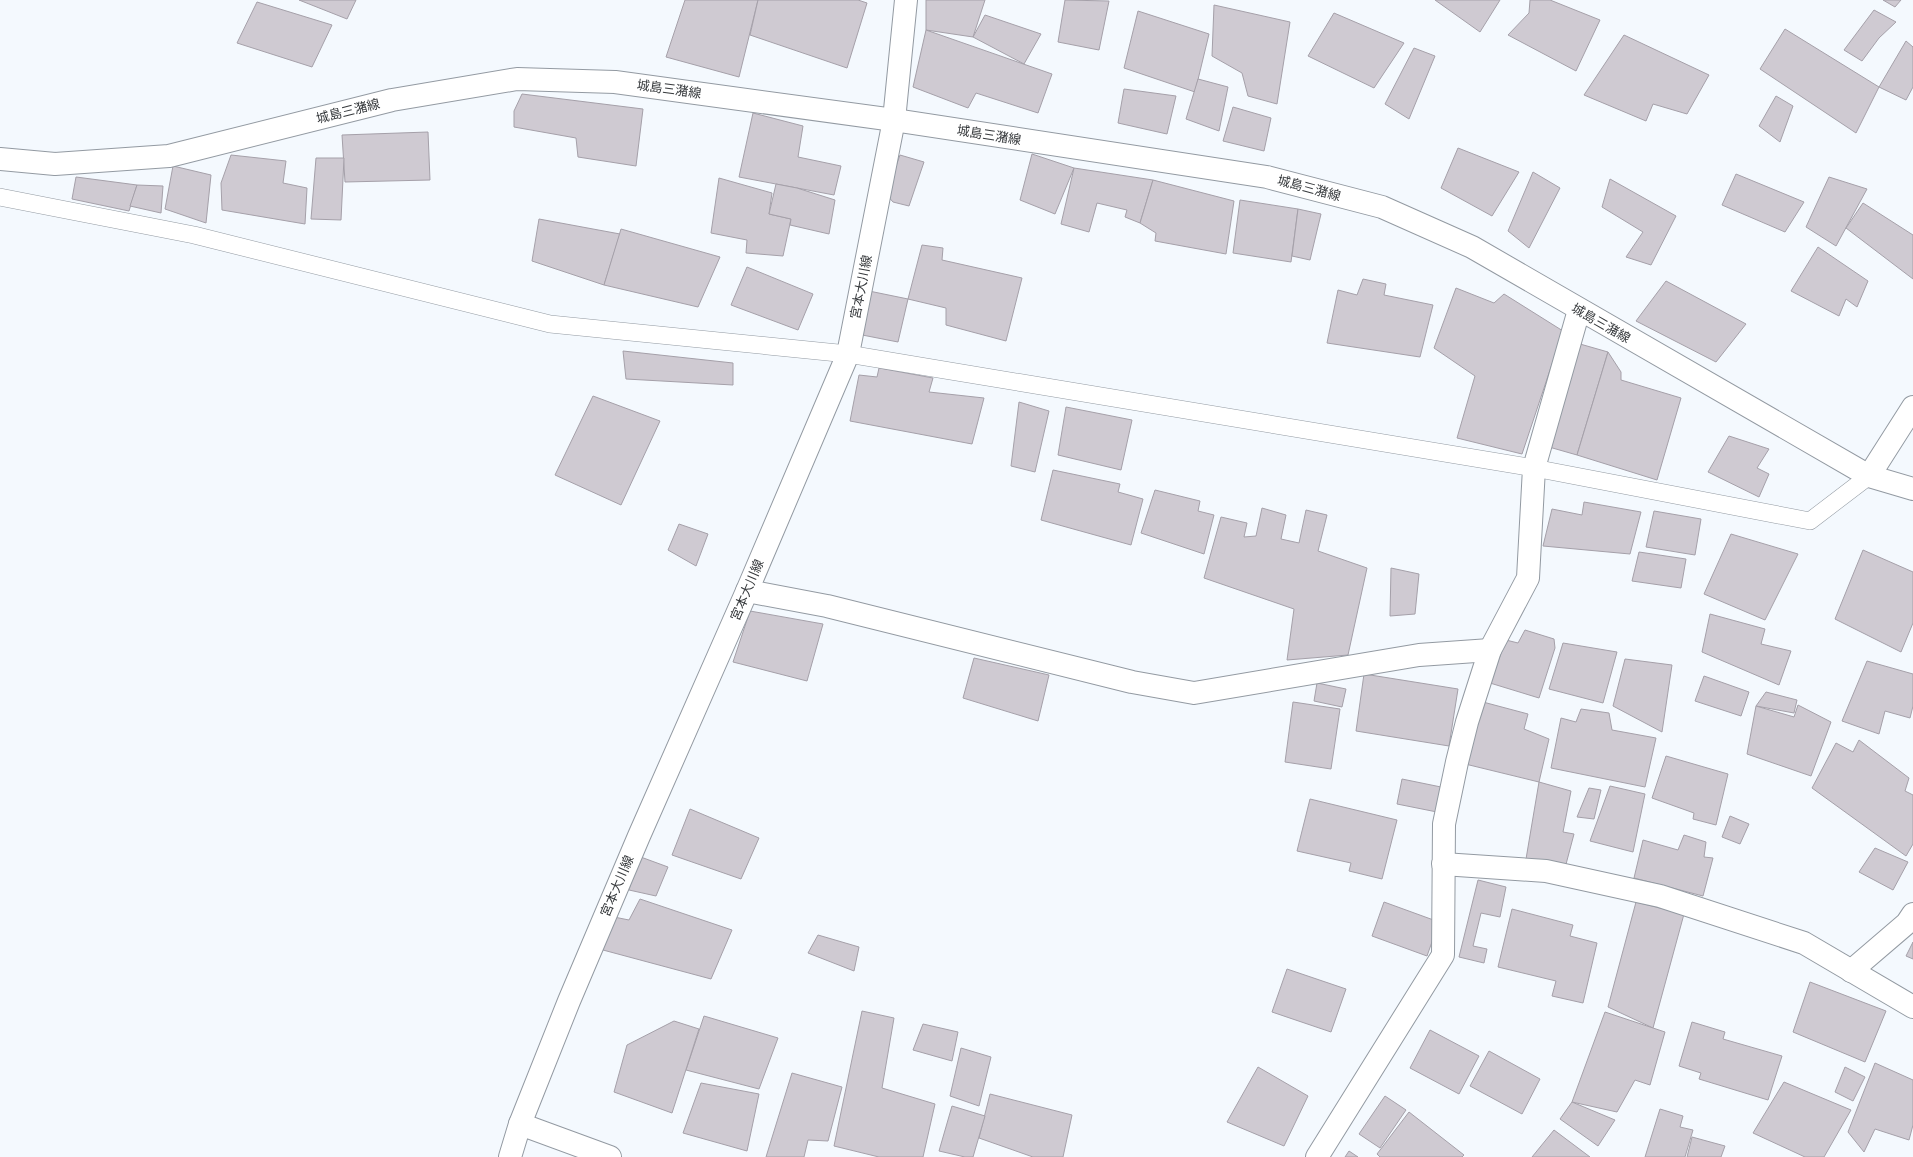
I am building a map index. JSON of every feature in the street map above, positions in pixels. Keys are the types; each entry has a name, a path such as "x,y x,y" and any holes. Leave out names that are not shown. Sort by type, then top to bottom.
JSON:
{"main road":[{"name":"宮本大川線","path":"510,1157 520,1124 569,1001 848,354 894,120 906,0"},
{"name":"城島三潴線","path":"0,159 55,164 169,156 392,100 517,79 615,82 894,120 1267,177 1382,207 1472,247 1869,476 1913,489"},
{"path":"1317,1157 1443,955 1444,824 1457,762 1467,722 1490,650 1528,578 1534,468 1579,310"},
{"path":"1869,476 1913,407"},
{"path":"747,590 828,606 1132,682 1194,693 1418,654 1490,650"},
{"path":"1443,864 1546,871 1660,896 1804,943 1913,1007"},
{"path":"1851,971 1908,923 1913,914"},
{"path":"520,1124 610,1157"}],"lane":[{"path":"0,197 194,235 550,324 848,354 1534,468 1810,521 1869,476"}],"building":[{"path":"299,0 356,0 347,19"},
{"path":"685,0 758,0 739,77 666,57"},
{"path":"758,0 858,0 867,3 847,68 750,35"},
{"path":"926,0 985,0 973,37 926,30"},
{"path":"1065,0 1109,1 1099,50 1058,42"},
{"path":"1435,0 1500,0 1480,32"},
{"path":"1530,0 1550,0 1600,20 1576,71 1508,35 1529,13"},
{"path":"1883,0 1901,0 1895,7"},
{"path":"257,2 332,25 312,67 237,43"},
{"path":"1214,5 1290,22 1277,104 1248,96 1242,73 1212,56"},
{"path":"1874,10 1896,22 1879,38 1862,61 1844,50"},
{"path":"1138,11 1209,34 1195,92 1124,68"},
{"path":"1334,13 1404,43 1374,88 1308,56"},
{"path":"985,15 1041,34 1024,64 973,37"},
{"path":"1785,29 1879,87 1856,133 1760,69"},
{"path":"926,30 1052,74 1038,113 976,93 968,108 913,87"},
{"path":"1624,35 1709,75 1687,114 1653,104 1646,121 1584,95"},
{"path":"1906,41 1913,47 1913,87 1906,100 1879,87"},
{"path":"1414,48 1435,56 1409,119 1385,104"},
{"path":"1198,79 1228,87 1219,131 1186,119"},
{"path":"1124,89 1176,96 1167,134 1118,123"},
{"path":"522,94 643,109 636,166 578,157 576,138 514,127 514,111"},
{"path":"1776,96 1793,106 1780,142 1759,126"},
{"path":"1233,107 1271,118 1264,151 1223,141"},
{"path":"753,113 803,126 798,157 841,166 834,195 739,177"},
{"path":"428,132 430,180 345,182 342,135"},
{"path":"1458,148 1519,172 1492,216 1441,188"},
{"path":"1032,154 1074,168 1055,214 1020,200"},
{"path":"231,155 286,161 283,183 307,188 305,224 222,210 221,183"},
{"path":"900,155 924,162 909,206 893,202 886,194"},
{"path":"316,158 344,158 341,220 311,219"},
{"path":"173,166 211,175 206,223 165,209"},
{"path":"1074,168 1153,180 1140,223 1125,217 1127,210 1097,203 1089,232 1061,224"},
{"path":"1533,172 1560,188 1529,248 1508,231"},
{"path":"1736,174 1804,202 1785,232 1722,205"},
{"path":"76,177 137,185 129,211 72,199"},
{"path":"1829,177 1867,189 1836,246 1806,227"},
{"path":"719,178 772,193 769,214 791,219 783,256 746,253 747,240 711,233"},
{"path":"1610,179 1676,216 1651,265 1626,257 1643,232 1602,207"},
{"path":"1153,180 1234,201 1226,254 1155,241 1156,233 1140,223"},
{"path":"776,184 797,188 835,200 829,234 790,225 791,219 769,214"},
{"path":"137,185 163,186 161,213 130,206"},
{"path":"1240,200 1298,209 1291,262 1233,253"},
{"path":"1863,203 1913,235 1913,279 1846,228"},
{"path":"1298,209 1321,214 1310,260 1292,256"},
{"path":"539,219 620,234 604,285 532,261"},
{"path":"621,229 720,257 698,307 604,285"},
{"path":"922,245 943,248 942,260 1022,278 1006,341 946,325 946,308 908,299"},
{"path":"1818,247 1868,281 1857,307 1846,299 1839,316 1791,291"},
{"path":"747,267 813,294 798,330 731,305"},
{"path":"1363,279 1386,284 1384,295 1433,305 1420,357 1327,343 1338,290 1357,295"},
{"path":"1666,281 1746,324 1716,362 1636,321"},
{"path":"1456,288 1494,303 1504,294 1563,331 1522,454 1457,438 1475,376 1434,348"},
{"path":"869,291 908,299 898,342 852,333"},
{"path":"1580,344 1608,352 1577,455 1549,447"},
{"path":"623,351 733,363 733,385 626,379"},
{"path":"1608,352 1621,372 1621,380 1681,398 1657,480 1577,455"},
{"path":"879,368 933,378 929,392 984,398 972,444 850,421 859,375 877,377"},
{"path":"593,396 660,421 621,505 555,475"},
{"path":"1019,402 1049,411 1035,472 1011,466"},
{"path":"1066,407 1132,420 1121,470 1058,455"},
{"path":"1729,436 1769,449 1757,468 1769,474 1759,497 1708,472"},
{"path":"1053,470 1120,484 1118,492 1143,499 1131,545 1041,520"},
{"path":"1155,490 1200,501 1198,511 1214,515 1204,554 1141,533"},
{"path":"1584,502 1641,512 1630,554 1543,546 1552,509 1582,515"},
{"path":"1262,508 1286,515 1281,539 1299,543 1306,510 1327,515 1318,551 1367,568 1348,655 1287,660 1294,609 1204,578 1221,517 1247,523 1244,537 1256,536"},
{"path":"1654,511 1701,519 1695,555 1646,547"},
{"path":"679,524 708,534 696,566 668,550"},
{"path":"1731,534 1798,554 1765,620 1704,594"},
{"path":"1863,550 1913,572 1913,623 1901,652 1835,619"},
{"path":"1639,552 1686,559 1681,588 1632,581"},
{"path":"1391,568 1419,574 1415,614 1390,616"},
{"path":"750,611 823,624 807,681 733,662"},
{"path":"1710,614 1765,629 1761,644 1791,651 1779,685 1702,652"},
{"path":"1525,630 1554,639 1555,648 1539,698 1490,683 1506,640 1518,643"},
{"path":"1563,643 1617,652 1603,703 1549,689"},
{"path":"974,658 1049,675 1038,721 963,698"},
{"path":"1625,659 1672,665 1662,732 1613,706"},
{"path":"1867,661 1913,674 1913,706 1910,718 1885,711 1879,734 1842,721"},
{"path":"1364,674 1458,689 1449,746 1356,731"},
{"path":"1704,676 1749,692 1741,716 1695,701"},
{"path":"1317,683 1346,689 1342,707 1314,701"},
{"path":"1766,692 1797,700 1794,713 1756,706"},
{"path":"1293,702 1340,709 1331,769 1285,762"},
{"path":"1483,702 1528,714 1524,729 1549,739 1539,782 1457,762"},
{"path":"1798,705 1831,722 1811,776 1747,754 1756,706 1794,717"},
{"path":"1581,709 1609,713 1612,730 1656,738 1645,787 1551,768 1561,718 1576,722"},
{"path":"1859,740 1909,778 1905,791 1913,795 1913,844 1906,856 1812,788 1836,743 1853,752"},
{"path":"1666,756 1728,774 1716,825 1693,819 1694,813 1652,798"},
{"path":"1402,779 1441,787 1437,812 1397,804"},
{"path":"1539,782 1571,791 1563,832 1574,834 1565,868 1526,859"},
{"path":"1610,786 1645,794 1633,852 1590,841"},
{"path":"1589,788 1601,790 1594,819 1577,817"},
{"path":"1310,799 1397,820 1382,879 1349,871 1351,863 1297,851"},
{"path":"690,809 759,838 741,879 672,855"},
{"path":"1730,816 1749,824 1740,844 1722,837"},
{"path":"1684,835 1706,842 1704,857 1713,858 1703,896 1634,878 1643,840 1678,850"},
{"path":"1875,848 1908,862 1893,890 1859,872"},
{"path":"638,856 668,867 656,896 629,890"},
{"path":"1478,880 1506,887 1500,917 1481,913 1473,946 1487,949 1484,963 1459,957"},
{"path":"640,899 732,930 711,979 603,950 606,933 614,917 629,920"},
{"path":"1384,902 1439,922 1427,956 1372,936"},
{"path":"1636,902 1684,914 1653,1028 1608,1007"},
{"path":"1512,909 1573,925 1570,936 1597,943 1583,1003 1552,996 1556,981 1498,967"},
{"path":"818,935 859,947 854,971 808,953"},
{"path":"1913,942 1913,959 1906,956"},
{"path":"1287,969 1346,989 1331,1032 1272,1012"},
{"path":"1810,982 1886,1011 1865,1062 1793,1032"},
{"path":"862,1011 894,1018 882,1088 935,1104 923,1157 879,1157 834,1146"},
{"path":"1605,1012 1665,1032 1650,1085 1635,1080 1617,1112 1572,1102"},
{"path":"704,1016 778,1038 759,1089 686,1070"},
{"path":"674,1021 699,1029 672,1113 614,1092 627,1045"},
{"path":"1692,1022 1725,1032 1723,1039 1782,1056 1768,1100 1699,1079 1701,1073 1679,1066"},
{"path":"923,1024 958,1032 952,1061 913,1050"},
{"path":"1430,1030 1479,1056 1459,1094 1410,1068"},
{"path":"961,1048 991,1057 979,1106 950,1096"},
{"path":"1489,1051 1540,1079 1522,1114 1470,1086"},
{"path":"1875,1063 1913,1080 1913,1125 1909,1140 1875,1129 1864,1152 1848,1132"},
{"path":"1258,1067 1308,1096 1284,1146 1227,1122"},
{"path":"1845,1067 1865,1077 1853,1101 1835,1092"},
{"path":"792,1073 842,1087 828,1141 808,1140 804,1157 766,1157"},
{"path":"1784,1082 1851,1110 1824,1157 1805,1157 1753,1133"},
{"path":"701,1083 759,1094 747,1151 683,1133"},
{"path":"990,1094 1072,1115 1063,1157 1033,1157 979,1138"},
{"path":"1385,1096 1406,1110 1380,1148 1359,1134"},
{"path":"1572,1102 1615,1120 1598,1146 1560,1119"},
{"path":"952,1106 985,1116 973,1157 965,1157 939,1151"},
{"path":"1660,1109 1683,1116 1680,1127 1693,1130 1685,1157 1645,1157"},
{"path":"1409,1112 1464,1155 1462,1157 1380,1157 1377,1154"},
{"path":"1554,1130 1590,1157 1532,1157"},
{"path":"1692,1137 1725,1146 1721,1157 1687,1157"},
{"path":"1349,1151 1358,1157 1345,1157"}]}
